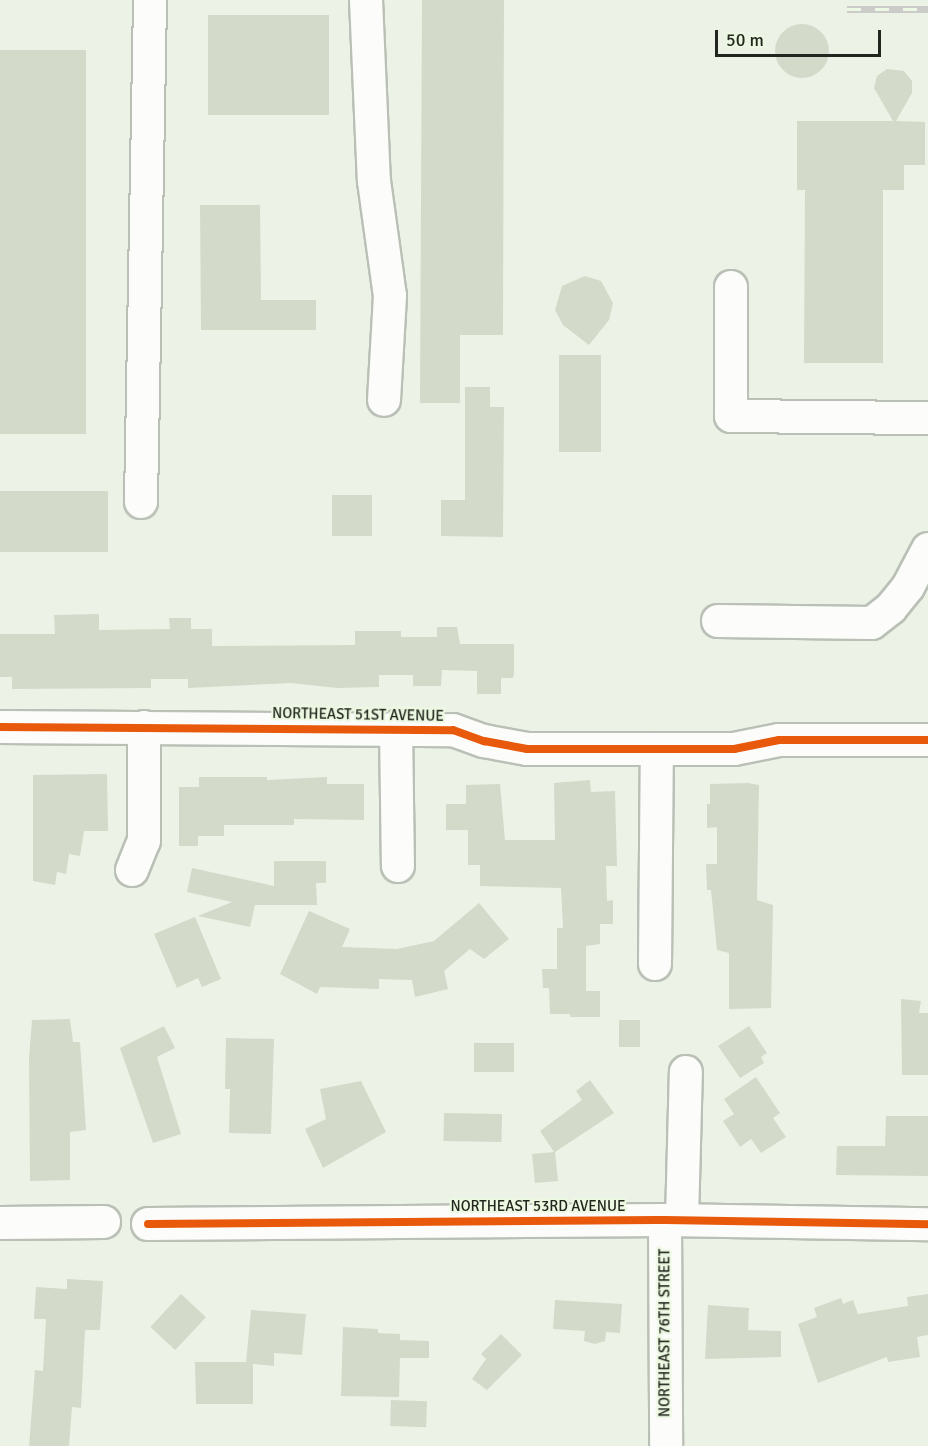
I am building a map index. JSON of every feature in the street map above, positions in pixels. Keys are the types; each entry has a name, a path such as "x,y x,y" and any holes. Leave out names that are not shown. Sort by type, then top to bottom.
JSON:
{"street":[{"path":"141,502 150,0"},
{"path":"366,0 374,180 390,296 384,400"},
{"path":"731,287 731,416 928,418"},
{"path":"718,621 872,623 891,608 908,586 928,549"},
{"name":"NORTHEAST 51ST AVENUE","path":"0,727 453,729 484,741 527,749 734,749 779,740 928,740"},
{"path":"132,870 144,841 144,727"},
{"path":"396,728 398,866"},
{"path":"655,964 657,750"},
{"name":"NORTHEAST 76TH STREET","path":"666,1446 673,1220 686,1072"},
{"name":"NORTHEAST 53RD AVENUE","path":"148,1224 673,1220 928,1224"},
{"path":"0,1223 104,1222"}],"building":[{"path":"422,0 504,0 503,335 460,335 460,403 420,403"},
{"path":"208,15 329,15 329,115 208,115"},
{"path":"797,24 807,24 821,32 827,41 829,51 827,61 821,70 807,78 797,78 780,66 775,56 775,46 787,29"},
{"path":"0,50 86,50 86,434 0,434"},
{"path":"887,69 904,71 912,81 912,93 896,121 925,122 925,165 904,165 904,190 883,190 883,363 804,363 805,190 797,190 797,121 893,121 874,88 877,76"},
{"path":"200,205 260,205 261,300 316,300 316,330 201,330"},
{"path":"585,276 601,281 613,303 609,320 589,345 563,325 555,310 562,286"},
{"path":"559,355 601,355 601,452 559,452"},
{"path":"465,387 490,387 490,407 504,407 503,537 441,536 441,500 465,500"},
{"path":"0,491 108,491 108,552 0,552"},
{"path":"332,495 372,495 372,536 332,536"},
{"path":"99,614 99,630 170,629 169,618 191,618 191,629 212,629 212,646 355,645 355,631 401,631 401,637 437,637 437,627 457,627 460,644 514,644 514,673 513,678 501,678 501,694 477,694 477,671 442,670 441,686 413,686 413,675 379,675 379,687 337,688 291,683 188,688 188,679 151,679 151,688 12,689 12,677 0,677 0,634 55,634 54,615"},
{"path":"107,774 108,831 84,831 80,856 69,854 66,874 57,872 55,885 33,881 33,775"},
{"path":"199,777 267,777 267,780 327,777 327,784 364,784 364,820 294,819 294,825 224,825 224,836 198,836 198,846 179,846 179,787 199,787"},
{"path":"590,780 591,792 615,791 617,866 606,866 607,901 613,900 613,924 600,924 600,944 586,946 586,991 600,991 600,1017 570,1017 570,1014 550,1014 549,988 543,988 542,969 557,969 557,928 563,928 561,888 480,886 480,865 468,865 468,830 446,830 446,804 466,804 466,785 500,784 505,840 555,840 554,783"},
{"path":"710,784 759,785 757,900 773,905 771,1008 729,1009 729,953 717,950 711,890 707,890 706,864 717,864 717,827 707,828 707,804 710,804"},
{"path":"274,861 326,861 326,883 316,883 317,905 255,905 250,927 198,916 232,902 187,892 192,868 274,886"},
{"path":"479,903 509,939 484,959 470,949 444,971 448,989 415,997 412,980 379,979 379,989 320,987 317,994 280,974 309,911 350,929 342,947 397,949 434,941"},
{"path":"195,917 221,979 202,987 198,978 177,988 154,934"},
{"path":"901,999 921,1001 919,1013 928,1013 928,1075 902,1075"},
{"path":"70,1019 73,1042 80,1042 86,1130 70,1132 70,1180 30,1181 29,1058 32,1020"},
{"path":"619,1020 640,1020 640,1047 619,1047"},
{"path":"164,1026 175,1048 157,1057 181,1134 153,1143 120,1048"},
{"path":"749,1026 767,1053 761,1057 764,1063 740,1078 718,1046"},
{"path":"226,1038 274,1039 271,1134 229,1133 230,1089 225,1089"},
{"path":"474,1043 514,1043 514,1072 474,1072"},
{"path":"756,1077 780,1113 773,1118 786,1137 761,1153 751,1139 740,1147 723,1121 734,1114 724,1099"},
{"path":"590,1080 614,1113 555,1152 558,1181 535,1183 532,1154 554,1152 540,1131 582,1100 576,1091"},
{"path":"361,1081 386,1132 323,1168 305,1129 326,1119 320,1089"},
{"path":"444,1113 502,1114 502,1142 444,1141"},
{"path":"886,1116 928,1116 928,1176 836,1175 837,1146 885,1146"},
{"path":"67,1279 103,1281 100,1330 85,1330 81,1408 72,1407 69,1446 29,1446 35,1370 43,1371 46,1319 34,1319 36,1287 67,1289"},
{"path":"181,1294 206,1317 175,1350 150,1327"},
{"path":"928,1294 928,1335 917,1337 920,1357 888,1362 887,1357 818,1383 798,1324 817,1317 814,1308 841,1298 843,1304 853,1300 858,1314 908,1306 907,1297"},
{"path":"555,1300 622,1304 620,1333 606,1332 605,1341 595,1344 584,1341 585,1331 553,1329"},
{"path":"708,1305 749,1308 748,1330 781,1331 781,1357 705,1359"},
{"path":"251,1310 306,1314 302,1355 274,1353 274,1366 253,1364 253,1404 196,1404 195,1362 246,1362"},
{"path":"343,1327 378,1329 378,1333 400,1334 400,1340 429,1341 429,1358 400,1358 399,1397 341,1396"},
{"path":"501,1334 522,1355 487,1390 472,1379 486,1359 481,1354"},
{"path":"391,1400 427,1401 426,1427 390,1426"}],"railway":[{"path":"847,9 928,9"}],"cycle path":[{"path":"0,727 453,730 484,741 527,749 734,749 779,740 928,740"},
{"path":"148,1224 665,1220 928,1224"}]}
